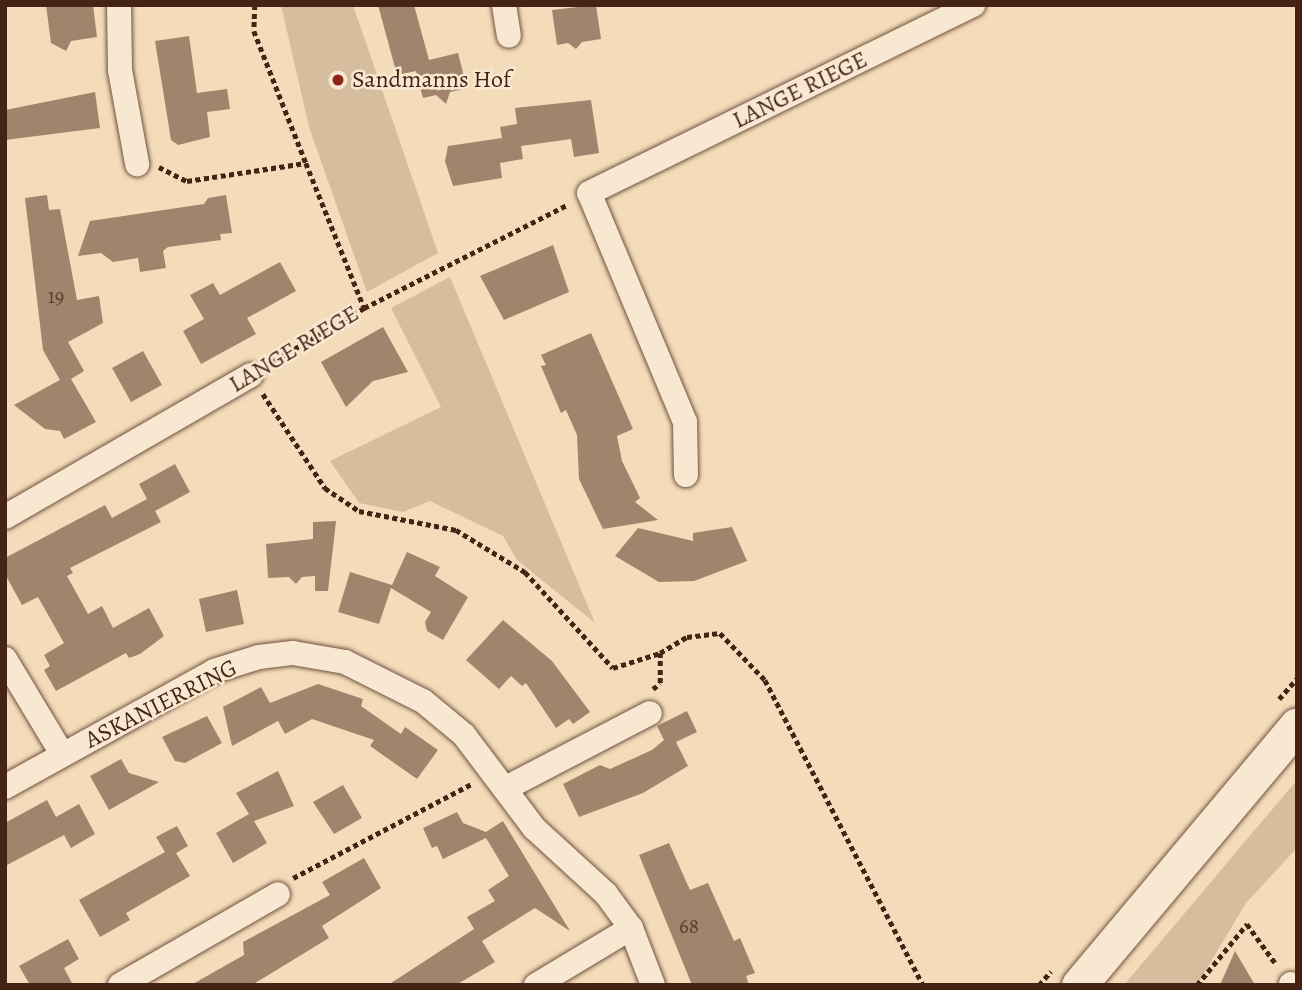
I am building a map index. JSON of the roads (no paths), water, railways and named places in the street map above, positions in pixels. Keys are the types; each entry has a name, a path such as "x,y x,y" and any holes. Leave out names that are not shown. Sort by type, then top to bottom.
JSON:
{"main road":[{"path":"1079,985 1297,725"}],"street":[{"path":"119,5 120,71 137,160"},
{"path":"504,5 509,36"},
{"name":"LANGE RIEGE","path":"686,475 685,422 589,193 973,5"},
{"name":"LANGE RIEGE","path":"5,517 251,375"},
{"name":"ASKANIERRING","path":"5,787 214,671 259,657 293,653 345,662 423,701 464,735 534,828 606,894 631,928 653,985"},
{"name":"ASKANIERRING","path":"5,659 62,754"},
{"path":"500,780 650,713"},
{"path":"120,985 278,894"},
{"path":"537,985 631,928"}],"place":[{"name":"Sandmanns Hof","path":"338,80"}]}
